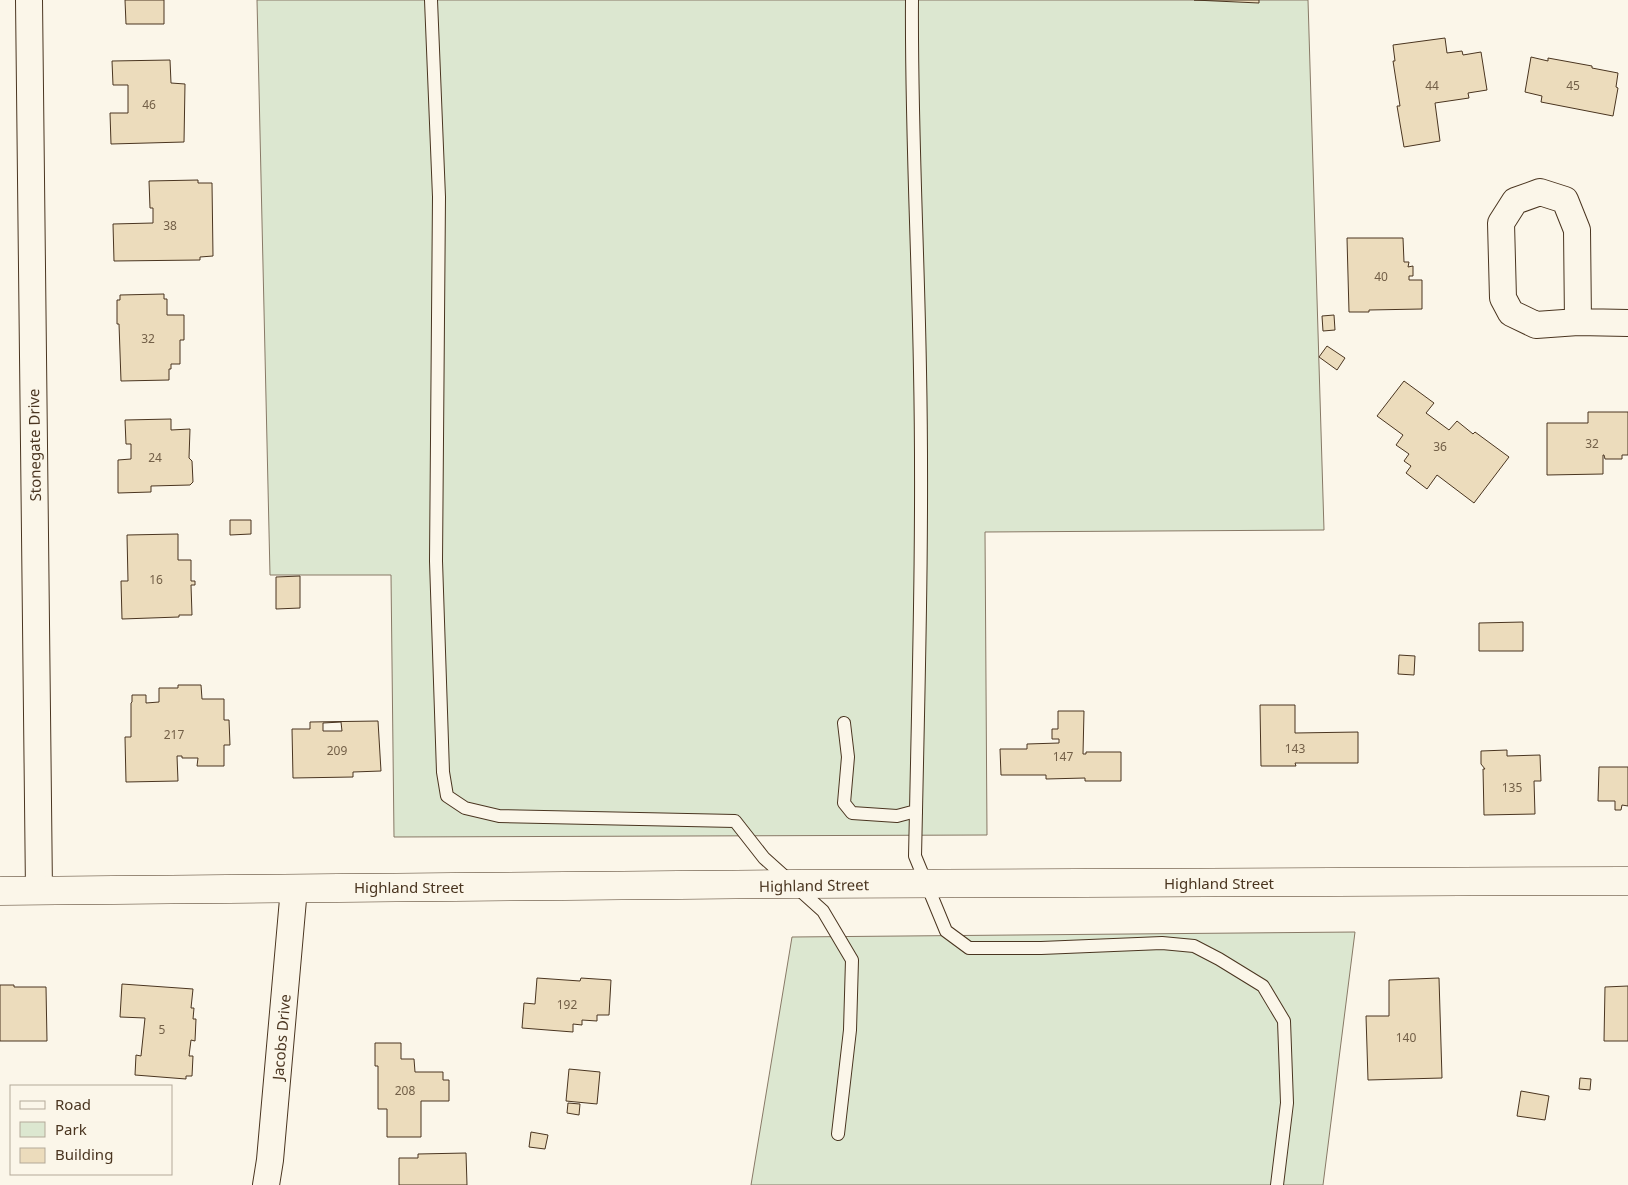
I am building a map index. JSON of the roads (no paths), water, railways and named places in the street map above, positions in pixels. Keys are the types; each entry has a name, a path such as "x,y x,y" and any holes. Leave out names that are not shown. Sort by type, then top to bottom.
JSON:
{"street":[{"name":"Stonegate Drive","path":"29,0 39,891"},
{"path":"1578,322 1577,230 1565,200 1540,192 1515,201 1501,223 1503,298 1511,313 1536,325 1578,322 1628,323"},
{"name":"Highland Street","path":"0,891 793,884 1628,881"},
{"name":"Jacobs Drive","path":"266,1185 274,1123 294,888"}],"lane":[{"path":"431,0 439,197 436,561 443,772 448,796 465,808 499,816 735,821 764,858 823,911 852,960 850,1030 838,1134"},
{"path":"912,0 911,81 920,391 921,544 915,856 946,930 969,948 1041,948 1162,943 1194,946 1262,986 1284,1021 1287,1103 1276,1185"},
{"path":"844,723 848,757 844,803 852,813 898,816 916,812"}]}
